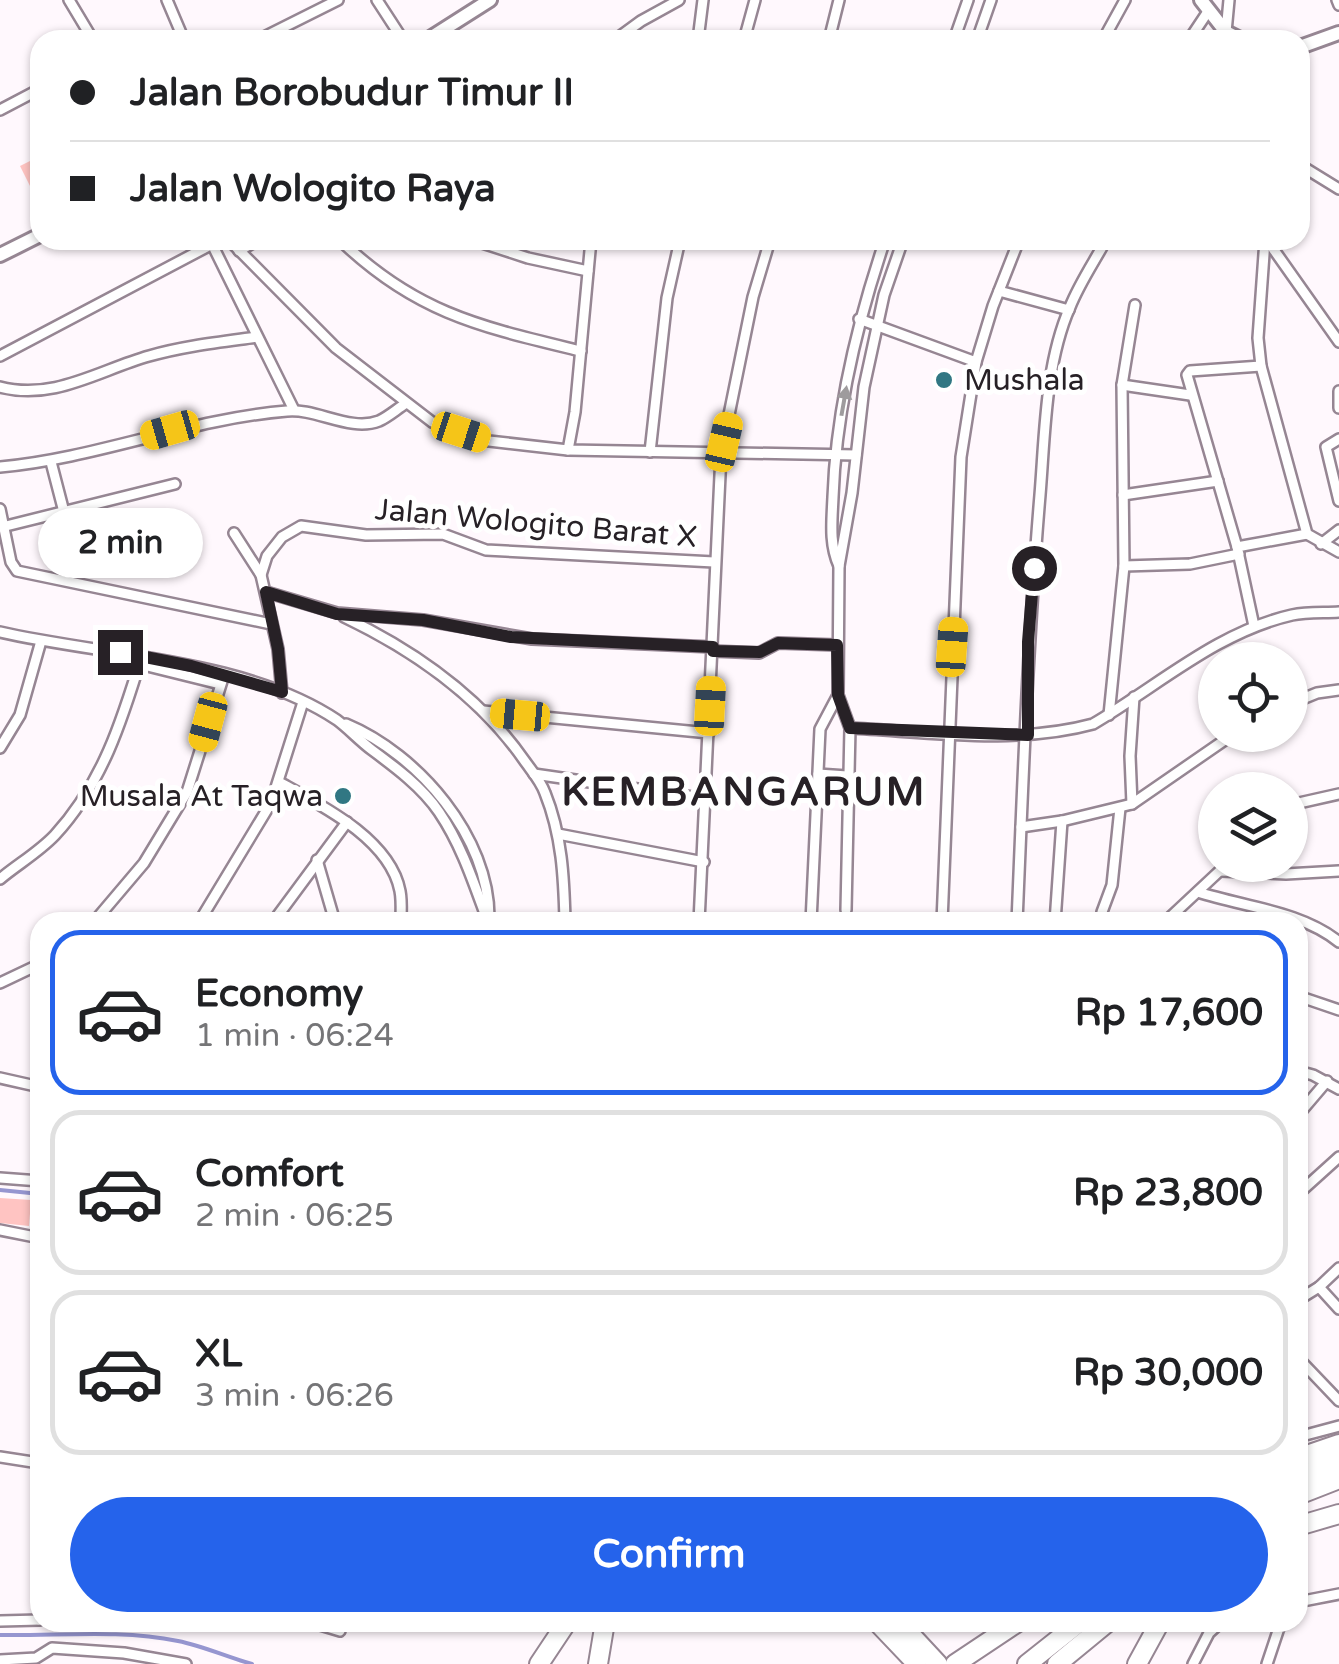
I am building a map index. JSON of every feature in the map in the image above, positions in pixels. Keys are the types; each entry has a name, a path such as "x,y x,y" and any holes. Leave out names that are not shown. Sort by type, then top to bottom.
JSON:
{"highway":[{"path":"1308,1455 1339,1444"},
{"path":"1308,1473 1339,1461"},
{"path":"1308,1490 1339,1479"},
{"path":"1308,1523 1339,1514"},
{"path":"539,1664 560,1632"},
{"path":"598,1664 603,1632"},
{"path":"955,1664 1003,1632"},
{"path":"1027,1664 1067,1632"},
{"path":"1058,1664 1096,1632"},
{"path":"1137,1664 1155,1632"},
{"path":"903,1634 917,1664"},
{"path":"903,1634 938,1664"}],"street":[{"path":"69,0 87,30"},
{"path":"167,0 180,30"},
{"path":"278,30 338,0"},
{"path":"378,0 398,30"},
{"path":"443,30 490,0"},
{"path":"628,30 679,0"},
{"path":"699,30 703,0"},
{"path":"747,30 755,0"},
{"path":"832,30 840,0"},
{"path":"958,30 968,0"},
{"path":"980,30 991,0"},
{"path":"1108,30 1124,0"},
{"path":"1226,30 1229,0"},
{"path":"1194,30 1205,5 1224,30"},
{"path":"1310,43 1339,33"},
{"path":"0,110 30,95"},
{"path":"1310,172 1337,190"},
{"path":"0,255 30,240"},
{"path":"0,356 199,250"},
{"path":"218,250 294,410"},
{"path":"353,250 403,290 441,312 475,326 581,351"},
{"path":"503,250 588,271"},
{"path":"568,450 590,250"},
{"path":"650,452 667,298 678,250"},
{"path":"700,912 721,454 767,250"},
{"path":"839,566 832,550 834,454 860,319 882,250"},
{"path":"846,910 850,728 838,695 839,566 864,388 877,325 900,250"},
{"path":"942,912 960,457 976,362 1016,250"},
{"path":"1017,912 1028,735 1028,642 1047,419 1059,342 1069,310 1101,250"},
{"path":"1265,250 1258,338 1261,366 1308,534 1339,552"},
{"path":"1273,250 1339,342"},
{"path":"239,251 336,348 404,404 432,422 489,441 568,450 856,455"},
{"path":"999,291 1069,310"},
{"path":"1109,715 1124,566 1122,384 1135,305"},
{"path":"860,319 976,362"},
{"path":"0,387 22,391 66,386 152,355 256,337"},
{"path":"1254,626 1238,551 1187,375 1190,370 1261,366"},
{"path":"1122,384 1190,395"},
{"path":"1339,391 1339,408"},
{"path":"0,466 50,462 195,423 294,410 366,423 379,421 404,404"},
{"path":"1339,439 1326,447 1339,501"},
{"path":"50,462 64,512"},
{"path":"1123,495 1218,482"},
{"path":"6,526 175,484"},
{"path":"0,510 11,562 17,571 271,624"},
{"name":"Jalan Wologito Barat X","path":"262,575 267,556 282,537 301,526 366,535 443,534 486,550 714,562"},
{"path":"1321,544 1339,530"},
{"path":"234,532 262,575 278,649 282,692"},
{"path":"1124,566 1190,564 1308,534"},
{"path":"266,592 337,614 384,636 442,676 505,732 544,789 558,834 564,912"},
{"path":"850,728 1028,735 1076,729 1109,715 1195,657 1254,626 1296,614 1339,612"},
{"path":"337,614 423,620 532,639 760,652 778,643 837,645"},
{"path":"0,632 282,692 373,736 442,799 474,848 485,883 488,912"},
{"path":"0,748 20,715 41,641"},
{"path":"121,656 132,686"},
{"path":"0,879 52,838 88,795 106,761 141,659"},
{"path":"103,912 144,864 187,792 222,679"},
{"path":"1308,697 1339,690"},
{"path":"811,912 820,730 838,695"},
{"path":"1132,804 1134,696"},
{"path":"205,912 261,824 279,782 304,702"},
{"path":"482,711 710,733"},
{"path":"1021,827 1062,822 1132,804 1207,752"},
{"path":"534,774 706,799"},
{"path":"818,774 847,776"},
{"path":"279,782 347,822 384,857 400,891 401,912"},
{"path":"1308,801 1339,794"},
{"path":"1102,912 1112,885 1120,808"},
{"path":"280,912 347,822"},
{"path":"1055,912 1062,822"},
{"path":"558,834 704,862"},
{"path":"317,860 332,912"},
{"path":"1308,873 1339,871"},
{"path":"1176,912 1209,882"},
{"path":"1198,892 1270,912"},
{"path":"1308,924 1339,942"},
{"path":"0,983 30,969"},
{"path":"1308,999 1339,1010"},
{"path":"1308,1074 1339,1089"},
{"path":"0,1078 30,1085"},
{"path":"1308,1103 1327,1081"},
{"path":"1308,1185 1339,1157"},
{"path":"0,1178 30,1180"},
{"path":"0,1230 30,1236"},
{"path":"1308,1294 1339,1268"},
{"path":"1319,1287 1339,1310"},
{"path":"1308,1368 1339,1401"},
{"path":"1308,1435 1339,1426"},
{"path":"0,1458 30,1462"},
{"path":"1308,1600 1339,1594"},
{"path":"0,1621 30,1620"},
{"path":"1193,1664 1211,1632"},
{"path":"1267,1664 1278,1632"},
{"path":"0,1660 36,1658 52,1648 186,1664"}],"shaded area":[{"path":"30,161 30,186 20,166"},
{"path":"0,1198 30,1200 29,1226 0,1223"}],"waterway":[{"path":"0,1190 30,1193"},
{"path":"0,1635 156,1637 252,1664"}],"place":[{"name":"Mushala","path":"944,380"},
{"name":"Musala At Taqwa","path":"343,796"}],"district":[{"name":"KEMBANGARUM","path":"744,791"}],"route":[{"path":"120,652 191,666 282,692 266,592 337,614 423,620 532,639 760,652 778,643 837,645 838,695 850,728 1028,735 1028,642 1034,568"}]}
